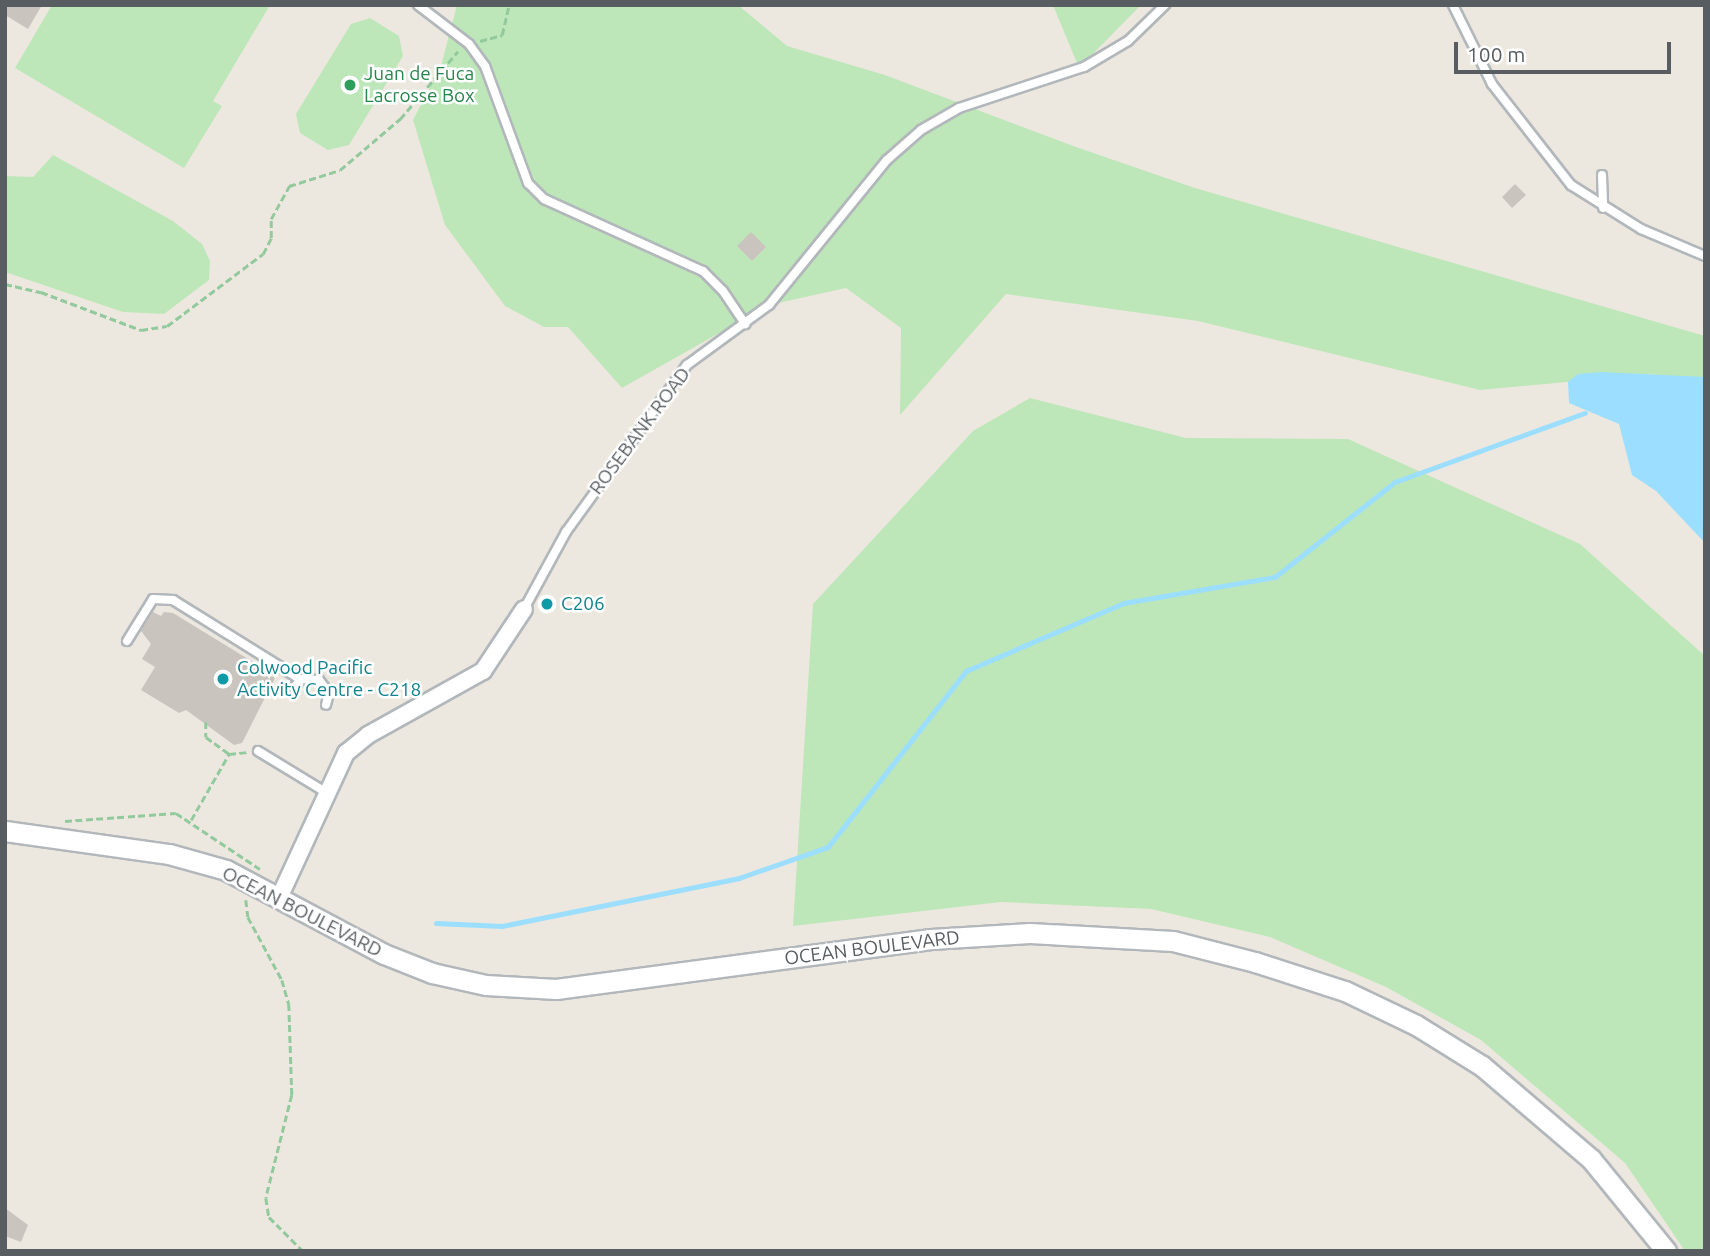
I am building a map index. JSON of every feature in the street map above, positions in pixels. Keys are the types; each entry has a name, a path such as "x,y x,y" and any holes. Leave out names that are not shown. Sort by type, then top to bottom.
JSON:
{"street":[{"name":"ROSEBANK ROAD","path":"279,898 327,793 355,743 483,671 524,609"},
{"name":"OCEAN BOULEVARD","path":"5,831 169,854 226,870 384,954 432,973 486,985 556,989 931,939 1030,933 1173,942 1255,962 1345,991 1416,1025 1482,1066 1591,1159 1666,1251"}],"lane":[{"path":"418,5 468,44 485,66 528,183 544,199 703,271 723,290 745,324"},
{"name":"ROSEBANK ROAD","path":"524,609 566,532 687,365 769,305 887,160 921,130 959,108 1084,67 1128,41 1165,5"},
{"path":"1453,5 1492,84 1533,141 1571,185 1603,208 1705,256"},
{"path":"1602,175 1603,208"},
{"path":"127,641 153,599 173,600 298,683 309,677 326,686 330,699 326,705"},
{"path":"258,751 327,793"}],"path":[{"path":"5,284 41,292 141,330 167,326 262,254 271,239 274,210 289,186 340,170 400,119 441,66 468,44 502,35 509,5"},
{"path":"206,722 206,737 229,754 258,751"},
{"path":"191,820 229,754"},
{"path":"54,821 162,811 191,820 260,867 246,899 248,917 282,980 289,1004 292,1067 292,1095 266,1198 269,1217 303,1251"}],"green space":[{"path":"52,5 270,5 213,101 222,106 184,168 15,68"},
{"path":"457,5 738,5 787,46 885,75 1076,147 1195,188 1705,336 1705,398 1651,374 1480,390 1198,321 1006,294 900,415 901,328 846,288 769,305 622,388 568,327 544,327 505,306 445,225 413,120 441,66"},
{"path":"1053,5 1141,5 1079,68"},
{"name":"Juan de Fuca Lacrosse Box","path":"370,18 399,36 403,56 349,145 328,150 300,133 296,114 351,24"},
{"path":"53,155 173,221 202,244 210,261 209,280 164,314 123,312 5,272 5,176 33,177"},
{"path":"1030,398 1186,438 1348,439 1580,544 1705,656 1705,1251 1685,1251 1625,1163 1481,1040 1386,987 1270,937 1151,909 1001,902 793,926 813,604 973,431"}],"water":[{"path":"1601,372 1705,377 1705,543 1656,491 1632,475 1619,424 1569,403 1568,382 1578,374"}],"building":[{"path":"5,5 42,5 28,29 5,15"},
{"path":"1515,184 1526,195 1512,208 1502,197"},
{"path":"751,232 766,247 752,261 737,246"},
{"name":"Colwood Pacific Activity Centre - C218","path":"153,612 161,616 164,612 173,613 276,676 242,743 234,745 186,710 179,713 141,690 155,667 142,659 151,644 141,631"},
{"path":"5,1208 28,1225 21,1242 5,1236"}],"waterway":[{"path":"436,923 502,926 739,878 828,847 966,671 1124,603 1275,577 1395,482 1585,413"}],"place":[{"name":"Juan de Fuca Lacrosse Box","path":"350,85"},
{"name":"C206","path":"547,604"},
{"name":"Colwood Pacific Activity Centre - C218","path":"223,679"}]}
